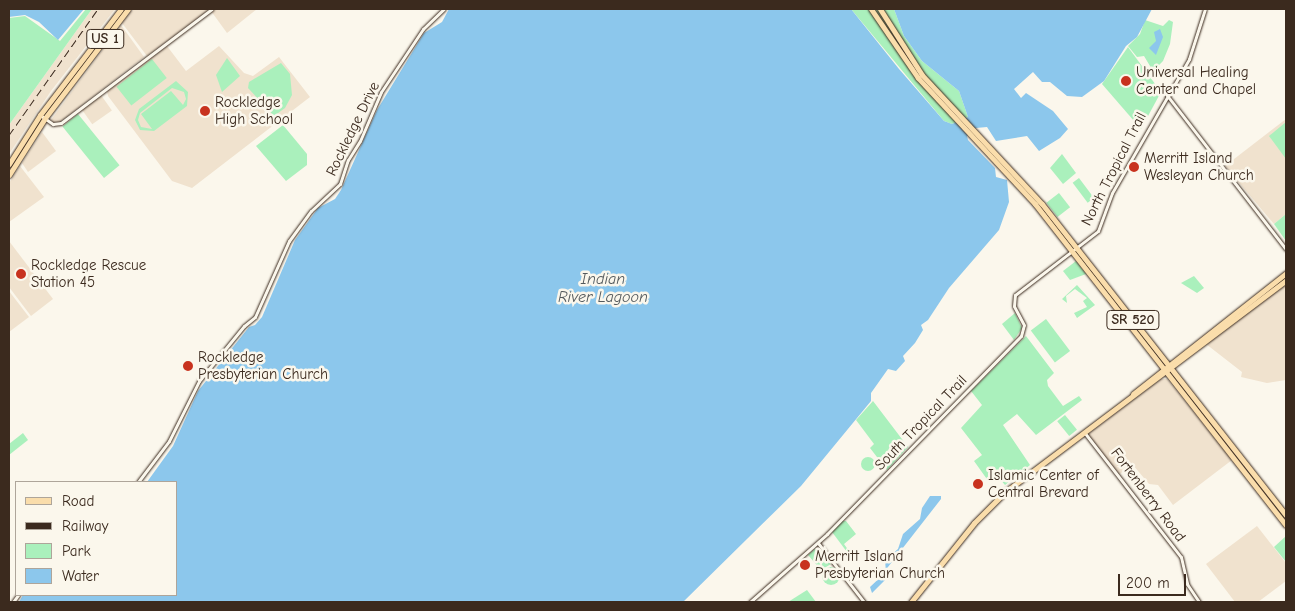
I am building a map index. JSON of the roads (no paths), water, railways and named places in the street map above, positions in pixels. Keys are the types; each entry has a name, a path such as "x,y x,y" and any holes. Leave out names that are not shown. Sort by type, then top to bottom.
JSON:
{"main road":[{"name":"US 1","path":"16,158 18,149 82,69 91,48 121,9"},
{"name":"US 1","path":"9,175 11,166 43,117 86,59 128,9"},
{"name":"SR 520","path":"871,9 906,62 1030,190 1078,248 1286,525"},
{"name":"SR 520","path":"880,9 916,67 956,115"},
{"name":"SR 520","path":"973,133 1224,436 1286,515"},
{"path":"1004,170 1030,190"},
{"path":"1167,368 1195,351 1211,331 1261,300 1271,285 1286,273"},
{"path":"911,602 987,509 1167,368 1232,322 1243,306 1286,280"},
{"path":"1210,426 1224,436"},
{"path":"1234,458 1248,466"}],"street":[{"path":"43,117 53,124 61,123 212,9"},
{"name":"Rockledge Drive","path":"139,481 169,441 199,381 244,326 255,317 289,241 312,211 340,184 348,160 360,141 381,92 423,29 444,9"},
{"name":"North Tropical Trail","path":"1072,252 1098,231 1112,193 1166,94 1188,59 1206,9"},
{"path":"1166,94 1286,249"},
{"path":"1163,100 1171,101"},
{"name":"South Tropical Trail","path":"750,602 818,543 1021,336 1024,325 1014,306 1015,295 1072,252"},
{"name":"Fortenberry Road","path":"1084,432 1181,557 1187,584 1200,602"},
{"path":"818,543 864,602"}],"water":[{"path":"9,9 84,9 58,40 39,22 25,15 9,17"},
{"name":"Indian River Lagoon","path":"449,9 851,9 944,121 952,124 968,117 959,91 922,61 904,36 894,9 1152,9 1137,37 1126,46 1104,81 1082,97 1067,96 1050,82 1042,82 1033,72 1014,89 1021,98 1026,93 1053,111 1068,129 1060,138 1039,151 1027,136 996,141 987,127 976,128 967,136 968,140 995,168 996,177 1007,180 1009,202 999,230 949,288 928,320 921,325 923,330 915,343 903,356 905,361 896,371 888,369 871,393 871,401 801,486 683,602 19,602 22,596 178,596 178,481 148,481 173,446 198,391 249,327 255,325 262,317 295,240 318,208 335,199 341,190 377,110 424,33 442,22"},
{"path":"1160,29 1163,37 1156,55 1149,48 1156,41 1154,32"},
{"path":"930,496 941,496 941,499 888,567 886,579 872,593 870,587 886,572 885,560 898,549 903,534 920,519 922,508"}],"railway":[{"path":"9,135 98,9"}],"place":[{"name":"Universal Healing Center and Chapel","path":"1126,81"},
{"name":"Rockledge High School","path":"205,111"},
{"name":"Merritt Island Wesleyan Church","path":"1134,167"},
{"name":"Rockledge Rescue Station 45","path":"21,274"},
{"name":"Rockledge Presbyterian Church","path":"188,366"},
{"name":"Islamic Center of Central Brevard","path":"978,484"},
{"name":"Merritt Island Presbyterian Church","path":"805,565"}]}
